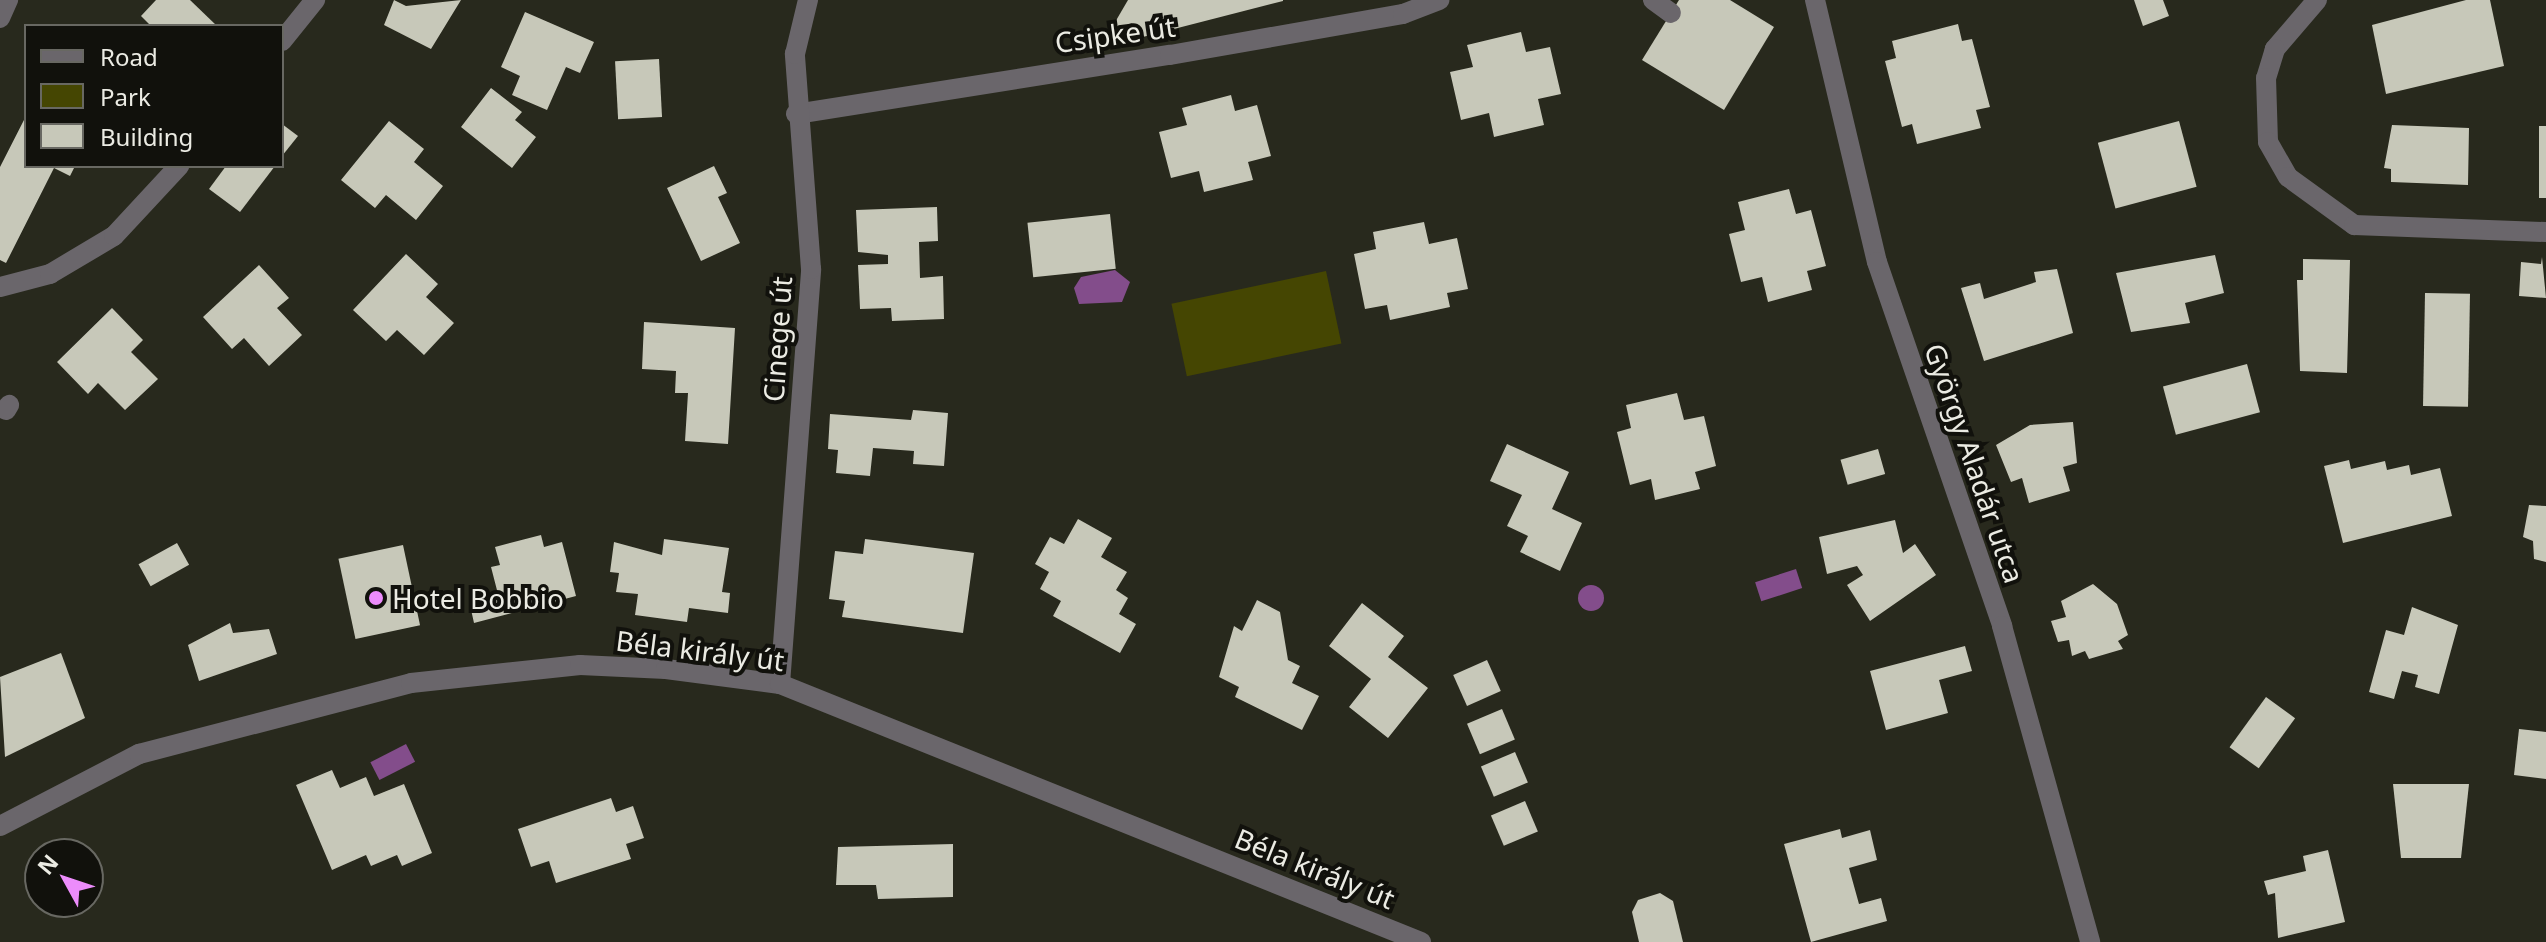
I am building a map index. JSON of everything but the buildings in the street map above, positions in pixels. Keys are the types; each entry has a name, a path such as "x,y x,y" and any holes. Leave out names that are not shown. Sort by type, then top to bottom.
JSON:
{"street":[{"path":"0,18 8,0"},
{"path":"284,39 315,0"},
{"name":"Cinege út","path":"780,684 811,269 796,114 795,54 808,0"},
{"name":"Csipke út","path":"796,114 1170,55 1403,14 1439,0"},
{"path":"1653,0 1671,13"},
{"name":"György Aladár utca","path":"1815,0 1877,262 2002,626 2090,942"},
{"path":"2317,0 2275,49 2266,78 2268,142 2288,177 2354,225 2455,234 2546,232"},
{"path":"0,287 50,274 114,236 177,168"},
{"name":"Béla király út","path":"0,826 139,754 411,683 580,665 780,684 1421,942"}],"green space":[{"path":"1326,271 1341,343 1187,376 1171,304"}],"shaded area":[{"path":"1115,270 1130,282 1122,302 1079,304 1074,288 1081,277"},
{"path":"1796,569 1802,588 1761,601 1755,582"},
{"path":"1591,585 1600,589 1604,598 1600,607 1591,611 1582,607 1578,598 1582,589"},
{"path":"406,744 415,762 379,780 370,762"}],"place":[{"name":"Hotel Bobbio","path":"376,598"}]}
